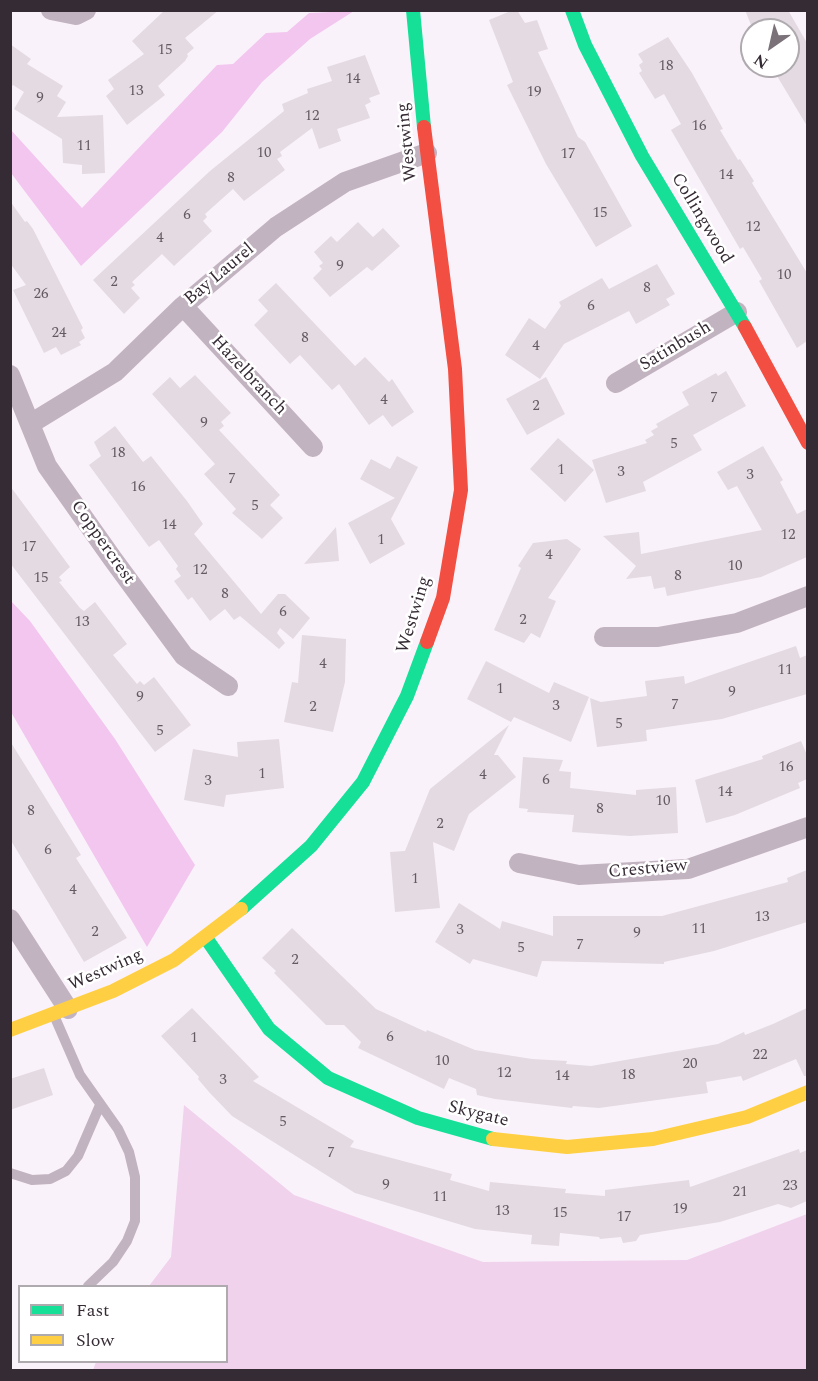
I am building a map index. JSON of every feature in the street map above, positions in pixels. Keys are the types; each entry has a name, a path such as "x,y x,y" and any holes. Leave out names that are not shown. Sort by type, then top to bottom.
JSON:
{"street":[{"path":"51,10 63,15 76,15 87,10"},
{"name":"Westwing","path":"10,1030 113,991 174,960 206,938 270,885 311,846 363,782 407,696 443,598 461,490 455,369 427,153 412,10"},
{"name":"Collingwood","path":"572,10 585,45 642,156 736,312 807,443"},
{"name":"Bay Laurel","path":"30,424 115,372 183,306 276,227 345,182 427,153"},
{"name":"Hazelbranch","path":"183,306 313,447"},
{"name":"Satinbush","path":"616,383 736,312"},
{"name":"Coppercrest","path":"10,375 47,466 184,657 228,686"},
{"path":"604,637 658,638 737,623 807,596"},
{"name":"Crestview","path":"519,863 579,875 688,869 807,827"},
{"path":"10,919 60,1011"},
{"name":"Skygate","path":"206,938 269,1029 328,1078 418,1118 495,1140 567,1147 653,1139 747,1117 807,1092"}],"lane":[{"path":"60,1011 80,1075 118,1129 129,1152 137,1196 135,1221 127,1241 114,1262 90,1285"},
{"path":"10,1173 32,1180 50,1179 66,1171 78,1156 100,1105"}],"shaded area":[{"path":"354,11 310,39 262,82 222,132 81,266 11,173 11,130 82,208 217,65 233,64 266,33 287,32 309,13"},
{"path":"10,600 30,621 115,739 195,865 147,947 11,712"},
{"path":"184,1105 294,1195 483,1262 687,1260 807,1214 807,1370 93,1370 96,1363 228,1363 228,1285 150,1285 171,1257"}],"building":[{"path":"165,10 219,10 185,38 194,48 187,54 185,61 158,86 165,95 127,125 106,96 114,89 108,80 144,54 132,41"},
{"path":"517,10 525,23 537,20 548,49 538,52 578,137 585,142 632,226 596,247 546,164 507,85 513,82 489,20"},
{"path":"745,10 788,10 793,18 748,18"},
{"path":"800,31 807,43 807,126 778,78 800,78"},
{"path":"668,37 692,73 723,129 720,130 754,181 752,183 807,273 807,341 797,348 759,281 762,279 743,247 740,249 671,130 681,124 664,94 655,99 639,73 642,71 639,65 643,62 638,54"},
{"path":"10,44 31,59 27,64 63,86 57,96 66,102 57,117 103,115 105,173 82,174 82,165 63,163 62,139 14,109 24,92 13,85 10,88"},
{"path":"365,55 380,94 369,98 371,102 365,105 370,118 337,129 341,141 319,149 312,128 280,152 282,156 277,159 285,170 244,201 233,189 205,214 207,217 203,221 212,231 174,266 162,254 132,282 135,285 131,288 140,298 124,314 93,280 210,171 284,111 282,104 308,93 307,89 332,81 327,67"},
{"path":"10,201 33,229 83,328 81,330 85,338 79,342 81,345 61,355 56,347 44,353 13,290 26,285 10,263"},
{"path":"358,222 373,237 383,228 400,246 372,271 367,267 330,297 313,278 322,269 319,266 323,263 314,252 331,236 337,242"},
{"path":"657,264 675,294 666,299 670,305 636,324 629,311 564,344 540,379 505,355 529,318 545,329 561,306 559,302 602,278 609,289"},
{"path":"276,283 355,366 365,357 389,382 392,379 414,412 392,427 383,415 369,425 339,384 332,390 300,355 290,364 254,325 268,311 258,300"},
{"path":"726,371 746,406 693,435 702,450 643,482 646,491 606,503 592,460 647,443 645,440 654,435 651,431 658,427 656,424 689,405 682,392 716,373 718,376"},
{"path":"195,375 231,413 221,422 224,426 219,430 280,495 270,505 283,518 262,539 232,513 236,509 204,474 215,464 152,394 170,377 180,388"},
{"path":"546,377 565,414 527,435 506,399"},
{"path":"115,426 143,462 151,456 187,501 203,524 194,534 261,614 278,594 285,594 310,618 293,639 280,628 277,633 285,643 279,649 240,616 234,620 225,609 210,621 192,597 188,600 174,581 181,576 176,569 178,566 159,540 149,547 89,465 101,456 94,442"},
{"path":"558,438 594,470 565,502 530,469"},
{"path":"763,446 783,480 780,482 797,514 807,509 807,557 761,577 667,596 665,587 654,589 651,576 626,579 636,566 603,536 639,532 641,554 762,530 737,486 728,490 717,472"},
{"path":"397,456 418,467 391,519 405,544 370,564 348,523 395,498 360,479 371,459 390,469"},
{"path":"10,486 70,567 59,577 62,581 59,582 84,611 95,602 127,644 113,655 137,684 140,681 144,685 154,677 191,725 155,752 10,563"},
{"path":"336,527 339,561 304,564"},
{"path":"567,539 581,549 548,598 556,601 540,638 531,633 524,643 494,630 521,568 518,566 533,543"},
{"path":"302,635 346,639 345,682 333,732 284,722 292,682 298,683"},
{"path":"796,646 800,658 807,655 807,694 722,719 646,730 647,741 597,747 590,698 601,702 647,696 645,681 684,676 685,684"},
{"path":"486,661 549,693 554,682 589,697 571,742 514,717 511,722 467,699"},
{"path":"509,725 494,755 498,755 516,777 469,814 454,851 433,842 440,908 395,912 390,852 405,851 430,789"},
{"path":"279,739 284,788 226,795 224,807 184,800 193,749 238,757 237,742"},
{"path":"10,741 81,855 76,858 127,938 84,962 10,839"},
{"path":"801,741 807,755 807,779 798,783 800,788 735,815 706,823 695,780 763,759 762,756"},
{"path":"523,757 563,760 559,771 571,772 570,788 636,795 636,790 676,787 678,833 630,836 572,832 574,815 527,812 528,809 519,808"},
{"path":"807,870 807,922 714,951 664,962 664,964 542,961 537,977 473,959 470,964 435,942 459,903 500,929 502,921 553,936 553,916 662,916 788,882 787,878"},
{"path":"292,928 376,1009 426,1032 427,1030 475,1050 591,1066 718,1044 744,1032 745,1035 773,1024 807,1008 807,1076 804,1076 796,1059 743,1081 741,1076 706,1082 708,1093 599,1108 573,1106 572,1108 495,1099 477,1095 476,1089 449,1078 444,1089 358,1048 361,1042 344,1025 326,1025 274,973 276,971 262,958"},
{"path":"192,1008 259,1077 253,1081 354,1141 350,1147 452,1174 450,1180 489,1191 490,1182 566,1189 565,1193 605,1196 605,1190 689,1180 690,1187 799,1149 800,1153 807,1150 807,1201 791,1208 778,1204 720,1222 640,1235 636,1241 623,1243 621,1237 600,1239 599,1237 560,1233 559,1246 531,1244 532,1235 475,1229 355,1193 232,1116 209,1092 198,1079 199,1077 161,1036"},
{"path":"44,1068 53,1095 10,1110 10,1079"}],"traffic: fast":[{"path":"413,10 424,127"},
{"path":"572,10 585,45 642,156 745,327"},
{"path":"241,909 311,846 363,782 407,696 427,642"},
{"path":"206,938 269,1029 328,1078 418,1118 493,1139"}],"traffic: slow":[{"path":"10,1030 113,991 174,960 241,909"},
{"path":"493,1139 567,1147 653,1139 747,1117 808,1092"}],"traffic: jam":[{"path":"424,127 455,369 461,490 443,598 427,642"},
{"path":"745,327 808,443"}]}
